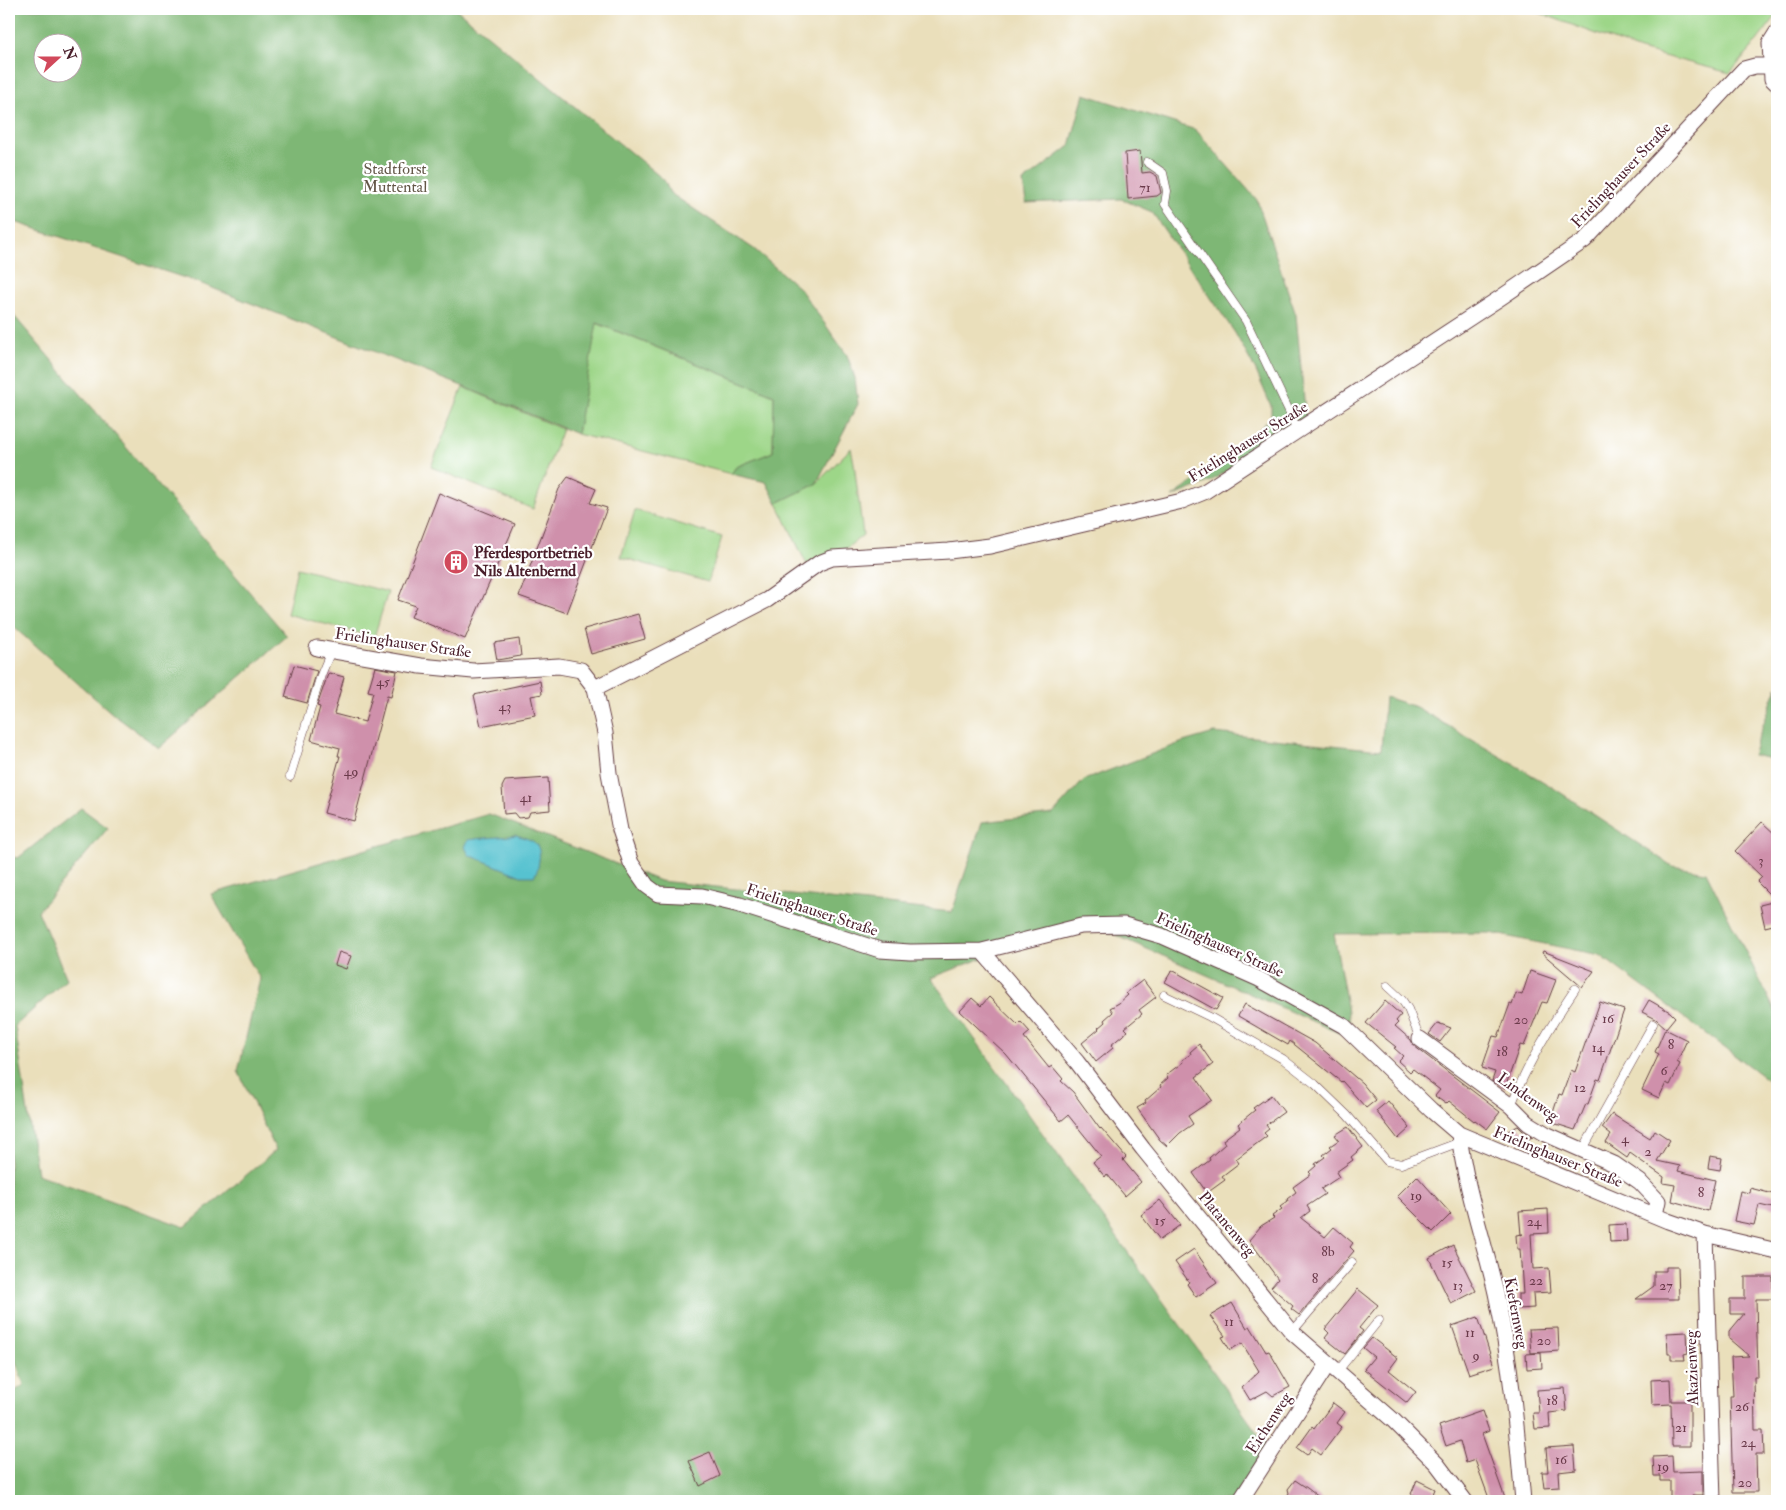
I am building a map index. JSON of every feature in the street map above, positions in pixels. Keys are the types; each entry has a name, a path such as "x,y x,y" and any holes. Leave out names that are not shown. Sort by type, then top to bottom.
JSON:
{"street":[{"path":"1773,79 1770,43 1777,32"},
{"name":"Frielinghauser Straße","path":"595,688 768,600 818,564 832,558 949,551 990,546 1182,501 1204,492 1297,433 1585,240 1744,69 1755,66 1773,79"},
{"name":"Frielinghauser Straße","path":"324,650 421,666 473,671 558,666 581,670 595,688 605,733 620,830 631,863 647,886 658,894 702,896 740,905 880,950 910,952 982,951 1081,926 1124,925 1162,936 1259,979 1320,1011 1344,1026 1400,1078 1459,1138 1705,1234 1777,1251"},
{"name":"Platanenweg","path":"982,951 1077,1062 1143,1149 1292,1332 1393,1420 1437,1464 1465,1501"},
{"name":"Lindenweg","path":"1420,1039 1511,1106 1528,1123 1546,1134 1614,1164 1640,1182 1658,1201 1655,1215"},
{"name":"Kiefernweg","path":"1459,1138 1464,1169 1496,1295 1514,1402 1523,1501"},
{"name":"Akazienweg","path":"1705,1234 1713,1501"},
{"name":"Eichenweg","path":"1240,1501 1332,1368"}],"lane":[{"path":"1147,162 1163,173 1167,191 1165,204 1246,321 1291,414 1297,433"},
{"path":"290,777 321,675 324,650"},
{"path":"1387,986 1402,1000 1408,1009 1420,1039"},
{"path":"1511,1106 1532,1058 1559,1012 1576,989"},
{"path":"1164,995 1210,1017 1283,1060 1315,1084 1347,1115 1387,1161 1400,1164 1459,1138"},
{"path":"1582,1151 1652,1024"},
{"path":"1292,1332 1352,1262"},
{"path":"1332,1368 1379,1320"}],"green space":[{"name":"Stadtforst Muttental","path":"9,9 456,9 664,180 670,193 754,249 800,289 847,355 855,378 858,404 816,484 777,503 766,482 731,474 736,467 773,452 774,395 597,323 577,434 462,386 197,282 9,220"},
{"path":"1529,9 1777,9 1777,15 1730,73 1640,50"},
{"path":"1084,94 1196,130 1257,200 1296,315 1306,420 1211,481 1172,497 1226,459 1271,418 1271,406 1256,371 1235,333 1152,212 1121,199 1026,203 1023,182 1070,146"},
{"path":"9,310 287,636 159,748 114,715 9,623"},
{"path":"596,323 774,395 773,452 736,467 731,474 577,434"},
{"path":"463,387 562,429 533,509 431,467"},
{"path":"851,448 863,535 843,551 808,567 777,503 816,484"},
{"path":"635,510 722,537 708,582 621,557"},
{"path":"297,568 388,592 374,637 287,614"},
{"path":"1777,687 1777,760 1752,755"},
{"path":"1385,697 1416,707 1549,785 1672,866 1706,872 1777,1015 1777,1087 1600,955 1490,933 1334,934 1353,1039 1081,920 931,978 1269,1449 1234,1501 9,1501 9,1395 24,1385 9,1342 9,856 18,858 81,808 108,828 38,911 67,979 15,1026 37,1174 185,1227 276,1150 238,1071 260,979 211,894 489,814 660,881 952,912 982,822 1053,814 1084,780 1183,742 1214,733 1381,750"}],"water":[{"path":"516,835 534,842 539,849 538,867 534,876 521,876 469,855 465,847 468,840"}],"building":[{"path":"1140,151 1142,173 1150,172 1157,176 1161,193 1157,196 1128,199 1125,153"},
{"path":"568,477 596,489 590,503 607,508 567,613 519,596 559,489"},
{"name":"Pferdesportbetrieb Nils Altenbernd","path":"439,493 515,524 465,639 411,617 416,606 398,600"},
{"path":"638,614 645,639 591,654 584,629"},
{"path":"519,639 521,656 497,660 494,643"},
{"path":"294,665 317,671 307,703 285,697"},
{"path":"375,667 397,671 391,697 387,696 354,821 324,813 340,756 338,756 340,748 311,740 320,707 317,706 328,674 344,677 334,714 365,722 373,692 368,691"},
{"path":"540,681 542,694 531,696 535,715 481,726 474,695"},
{"path":"548,778 550,810 530,812 528,817 518,818 514,813 504,814 502,787 505,781"},
{"path":"1762,822 1777,836 1777,924 1765,927 1760,905 1776,901 1757,882 1762,877 1735,851"},
{"path":"1543,951 1594,971 1582,987 1542,953"},
{"path":"339,952 351,956 346,969 335,965"},
{"path":"1172,970 1223,998 1216,1010 1165,982"},
{"path":"1530,971 1556,980 1547,1003 1542,1002 1524,1046 1520,1045 1505,1088 1492,1081 1495,1072 1482,1068 1493,1036 1498,1037 1516,993 1522,995"},
{"path":"1143,980 1156,997 1139,1010 1142,1014 1125,1028 1128,1031 1111,1045 1113,1048 1096,1062 1082,1043 1099,1029 1105,1022 1104,1020 1113,1012 1110,1008 1119,1003 1128,995 1126,993"},
{"path":"989,997 1018,1025 1021,1022 1030,1032 1024,1037 1049,1068 1052,1066 1063,1079 1061,1081 1073,1092 1100,1129 1126,1157 1123,1160 1141,1182 1125,1196 1107,1174 1105,1177 1093,1162 1101,1156 1068,1115 1061,1121 1006,1054 960,1011 972,998 981,1006"},
{"path":"1649,1000 1675,1017 1666,1028 1656,1019 1642,1012"},
{"path":"1385,1001 1401,1015 1396,1021 1398,1023 1395,1026 1411,1040 1414,1046 1500,1112 1487,1129 1449,1101 1446,1104 1435,1096 1440,1090 1413,1069 1410,1072 1398,1061 1403,1056 1394,1048 1396,1047 1366,1023"},
{"path":"1600,1002 1624,1010 1600,1080 1597,1079 1588,1104 1586,1104 1575,1130 1550,1122 1559,1094 1562,1095 1571,1070 1575,1072"},
{"path":"1245,1004 1315,1043 1362,1083 1376,1100 1366,1108 1342,1081 1290,1041 1288,1045 1238,1016"},
{"path":"1438,1023 1451,1028 1440,1042 1429,1034"},
{"path":"1665,1029 1687,1040 1677,1062 1680,1064 1670,1085 1666,1083 1659,1098 1642,1090 1659,1054 1655,1052"},
{"path":"1199,1044 1213,1064 1196,1077 1212,1100 1188,1116 1193,1124 1180,1133 1167,1146 1160,1140 1137,1108 1146,1103 1145,1101 1168,1078 1166,1075 1183,1062 1182,1060 1191,1054 1190,1052"},
{"path":"1271,1095 1284,1112 1266,1125 1269,1129 1264,1133 1267,1136 1236,1159 1239,1163 1222,1176 1225,1180 1207,1193 1193,1173 1210,1160 1209,1158 1225,1144 1223,1140 1240,1127 1238,1124 1255,1110 1253,1108"},
{"path":"1388,1101 1410,1128 1398,1139 1376,1111"},
{"path":"1612,1114 1650,1138 1655,1130 1670,1140 1657,1161 1680,1166 1678,1171 1715,1180 1708,1211 1672,1201 1675,1185 1663,1183 1664,1177 1630,1153 1627,1158 1606,1143 1611,1135 1602,1128"},
{"path":"1518,1126 1533,1137 1519,1142 1502,1134"},
{"path":"1348,1127 1363,1147 1351,1157 1353,1160 1336,1172 1339,1177 1321,1189 1325,1194 1307,1206 1310,1211 1301,1218 1325,1237 1334,1227 1353,1243 1350,1247 1354,1251 1299,1315 1291,1309 1293,1306 1271,1287 1278,1279 1249,1240 1261,1226 1274,1218 1272,1216 1282,1209 1280,1207 1296,1192 1293,1187 1311,1174 1309,1172 1316,1166 1315,1164 1325,1157 1323,1155 1332,1148 1330,1146 1339,1140 1335,1135"},
{"path":"1710,1156 1722,1158 1720,1170 1708,1168"},
{"path":"1417,1176 1451,1214 1433,1232 1397,1196"},
{"path":"1750,1188 1777,1195 1777,1209 1759,1205 1754,1225 1734,1221 1740,1191 1749,1193"},
{"path":"1160,1200 1180,1225 1160,1240 1141,1215"},
{"path":"1548,1209 1549,1233 1531,1234 1533,1269 1549,1268 1551,1292 1533,1293 1534,1308 1518,1309 1518,1294 1523,1294 1520,1249 1517,1249 1516,1235 1521,1234 1519,1211"},
{"path":"1626,1224 1627,1241 1610,1242 1609,1225"},
{"path":"1453,1245 1476,1291 1451,1304 1429,1258"},
{"path":"1194,1249 1217,1283 1196,1297 1187,1284 1189,1282 1175,1262"},
{"path":"1666,1267 1678,1267 1679,1299 1636,1299 1654,1286 1654,1271 1666,1271"},
{"path":"1745,1277 1773,1277 1773,1299 1756,1299 1758,1377 1754,1377 1755,1430 1763,1430 1764,1454 1756,1454 1757,1492 1733,1492 1730,1396 1733,1396 1731,1357 1749,1356 1729,1339 1729,1332 1744,1314 1730,1314 1730,1299 1745,1299"},
{"path":"1358,1289 1378,1305 1359,1328 1363,1331 1345,1354 1325,1338 1329,1333 1325,1329"},
{"path":"1232,1303 1247,1328 1250,1326 1266,1352 1269,1351 1290,1387 1273,1396 1267,1391 1250,1400 1242,1387 1259,1371 1242,1343 1230,1350 1222,1337 1225,1336 1210,1316"},
{"path":"1478,1317 1494,1366 1469,1374 1452,1326"},
{"path":"1558,1328 1559,1351 1531,1353 1529,1329"},
{"path":"1687,1332 1688,1353 1684,1354 1685,1360 1671,1360 1671,1354 1668,1354 1667,1333"},
{"path":"1372,1338 1398,1358 1389,1370 1416,1392 1407,1403 1364,1369 1374,1357 1363,1348"},
{"path":"1541,1353 1542,1368 1527,1369 1526,1354"},
{"path":"1670,1379 1671,1401 1690,1401 1690,1446 1672,1446 1671,1404 1652,1405 1651,1380"},
{"path":"1565,1388 1567,1411 1549,1413 1550,1428 1535,1429 1533,1413 1539,1413 1537,1390"},
{"path":"1333,1403 1345,1412 1337,1423 1342,1427 1321,1455 1312,1448 1307,1455 1297,1448"},
{"path":"1482,1411 1489,1431 1482,1434 1506,1501 1490,1501 1475,1460 1466,1463 1460,1441 1446,1446 1439,1426"},
{"path":"1574,1446 1576,1470 1558,1472 1559,1487 1544,1488 1542,1472 1548,1472 1546,1448"},
{"path":"710,1452 720,1476 700,1486 689,1461"},
{"path":"1672,1456 1673,1472 1703,1471 1703,1495 1692,1495 1692,1501 1670,1501 1670,1481 1660,1481 1660,1476 1654,1476 1653,1457"},
{"path":"1295,1480 1324,1501 1284,1501 1289,1493 1288,1489"},
{"path":"1417,1480 1435,1489 1430,1501 1411,1494"}],"place":[{"name":"Pferdesportbetrieb Nils Altenbernd","path":"456,562"}]}
